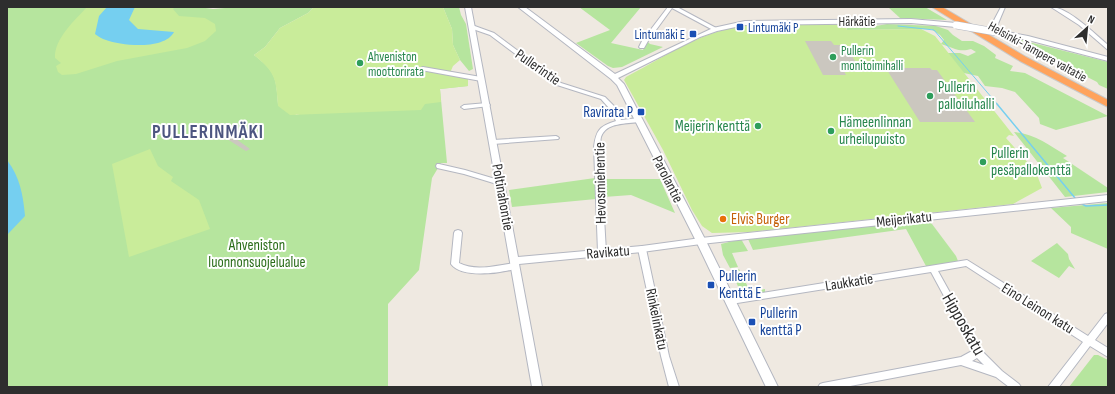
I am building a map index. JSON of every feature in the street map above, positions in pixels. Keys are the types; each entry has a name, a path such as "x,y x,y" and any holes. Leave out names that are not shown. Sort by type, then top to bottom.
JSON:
{"highway":[{"name":"Helsinki-Tampere valtatie","path":"936,7 1023,59 1108,104"},
{"name":"Helsinki-Tampere valtatie","path":"944,7 1029,57 1108,98"}],"main road":[{"name":"Parolantie","path":"521,7 614,77 620,84 701,241 772,387"},
{"name":"Härkätie","path":"614,77 715,29 745,23 767,22 906,21 995,29 1108,59"}],"street":[{"name":"Poltinahontie","path":"468,7 537,387"},
{"path":"642,48 645,41 670,7"},
{"path":"674,7 715,29"},
{"path":"995,29 1003,7"},
{"path":"1053,7 1075,19 1108,48"},
{"name":"Pullerintie","path":"472,27 492,34 559,84 603,98 612,107 619,122"},
{"path":"423,70 481,79"},
{"path":"464,107 487,105"},
{"name":"Hevosmiehentie","path":"602,252 597,147 599,135 605,127 619,122 639,120"},
{"path":"493,142 556,138"},
{"path":"439,166 465,172 500,183"},
{"name":"Meijerikatu","path":"701,241 1108,198"},
{"path":"458,233 456,264 460,267 487,270 515,264"},
{"name":"Ravikatu","path":"515,264 602,252 642,250 701,241"},
{"name":"Rinkelinkatu","path":"642,250 664,356 674,387"},
{"name":"Laukkatie","path":"730,301 967,263"},
{"name":"Eino Leinon katu","path":"967,263 1108,353"},
{"name":"Hipposkatu","path":"933,269 980,355 999,374"},
{"path":"1053,387 1108,317"},
{"path":"823,387 961,361 971,358 976,353 976,347"},
{"path":"961,361 999,374 1016,387"}],"green space":[{"name":"Ahveniston luonnonsuojelualue","path":"7,7 91,7 172,20 157,7 198,7 213,9 237,7 314,7 308,13 280,28 265,47 254,55 267,66 274,76 278,104 286,102 296,115 450,72 468,86 440,89 447,163 441,163 432,178 419,270 388,304 388,387 7,387"},
{"path":"87,7 175,7 173,9 179,16 205,18 215,24 216,31 205,41 187,48 117,61 76,74 62,75 58,72 56,66 61,63 55,58 58,44 66,30"},
{"name":"Ahveniston moottorirata","path":"314,7 443,7 452,29 453,45 460,60 453,66 450,73 468,77 468,86 440,89 441,102 425,104 421,110 290,115 278,106 274,77 271,72 254,55 265,47 280,28 308,13"},
{"path":"443,7 459,7 466,24 473,69 469,71 460,60 453,45 452,29"},
{"path":"579,7 641,7 611,43 643,50 647,41 650,44 663,47 622,67 613,68 608,66 576,43 610,30"},
{"path":"888,7 925,7 947,20 900,18"},
{"path":"887,24 936,26 948,30 962,41 973,41 984,46 996,55 995,58 1013,66 1010,71 1025,73 1108,116 1056,130 1040,124 1039,118 1015,92 1002,88 985,86 978,76 959,72 946,53 960,53 968,56 976,52 971,49 959,50 941,44 944,40 940,35 931,29 847,30 846,26 876,26"},
{"name":"Hämeenlinnan urheilupuisto","path":"750,25 844,25 847,30 921,29 935,36 1014,136 1009,135 1006,138 1036,172 1042,188 1013,204 750,232 712,233 702,226 692,210 663,150 624,80 626,77 684,46 720,31"},
{"path":"1009,37 1108,62 1108,89 1099,85 1097,82"},
{"path":"1014,132 1029,135 1048,144 1067,156 1063,158 1108,188 1108,192 1065,197"},
{"path":"150,149 158,166 173,177 171,181 199,200 210,229 129,257 112,164"},
{"path":"595,178 596,199 512,207 509,190"},
{"path":"603,179 660,179 675,213 631,195 604,197"},
{"path":"1108,203 1108,249 1071,233 1071,227 1051,208"},
{"path":"926,219 932,224 956,256 958,261 926,266 906,229 753,250 748,239"},
{"path":"741,239 748,251 732,253 738,267 730,268 723,255 721,244"},
{"path":"1057,243 1068,254 1069,259 1075,269 1069,266 1059,278 1031,261"},
{"path":"739,269 750,291 765,289 765,293 745,297 742,295 731,271"},
{"path":"1094,355 1098,355 1108,360 1108,387 1069,387"}],"water":[{"path":"107,7 135,7 129,20 138,29 174,32 169,38 162,42 153,44 132,45 105,40 95,34 99,16"},
{"path":"7,160 15,173 20,186 25,216 7,235"}],"building":[{"name":"Pullerin monitoimihalli","path":"805,41 831,41 834,45 845,45 860,69 843,69 846,75 823,75"},
{"name":"Pullerin palloiluhalli","path":"889,68 930,68 932,70 937,70 975,122 920,122 887,70 891,70"},
{"path":"218,126 250,149 246,151 213,130"}],"waterway":[{"path":"898,26 934,30 998,105"},
{"path":"997,104 1075,198"},
{"path":"1082,204 1086,206 1108,205"}],"place":[{"name":"Lintumäki P","path":"740,27"},
{"name":"Lintumäki E","path":"693,34"},
{"name":"Pullerin monitoimihalli","path":"833,57"},
{"name":"Ahveniston moottorirata","path":"360,63"},
{"name":"Pullerin palloiluhalli","path":"930,96"},
{"name":"Ravirata P","path":"641,112"},
{"name":"Meijerin kenttä","path":"758,126"},
{"name":"Hämeenlinnan urheilupuisto","path":"831,131"},
{"name":"Pullerin pesäpallokenttä","path":"983,162"},
{"name":"Elvis Burger","path":"723,219"},
{"name":"Pullerin Kenttä E","path":"711,285"},
{"name":"Pullerin kenttä P","path":"752,322"}],"district":[{"name":"PULLERINMÄKI","path":"208,131"}]}
